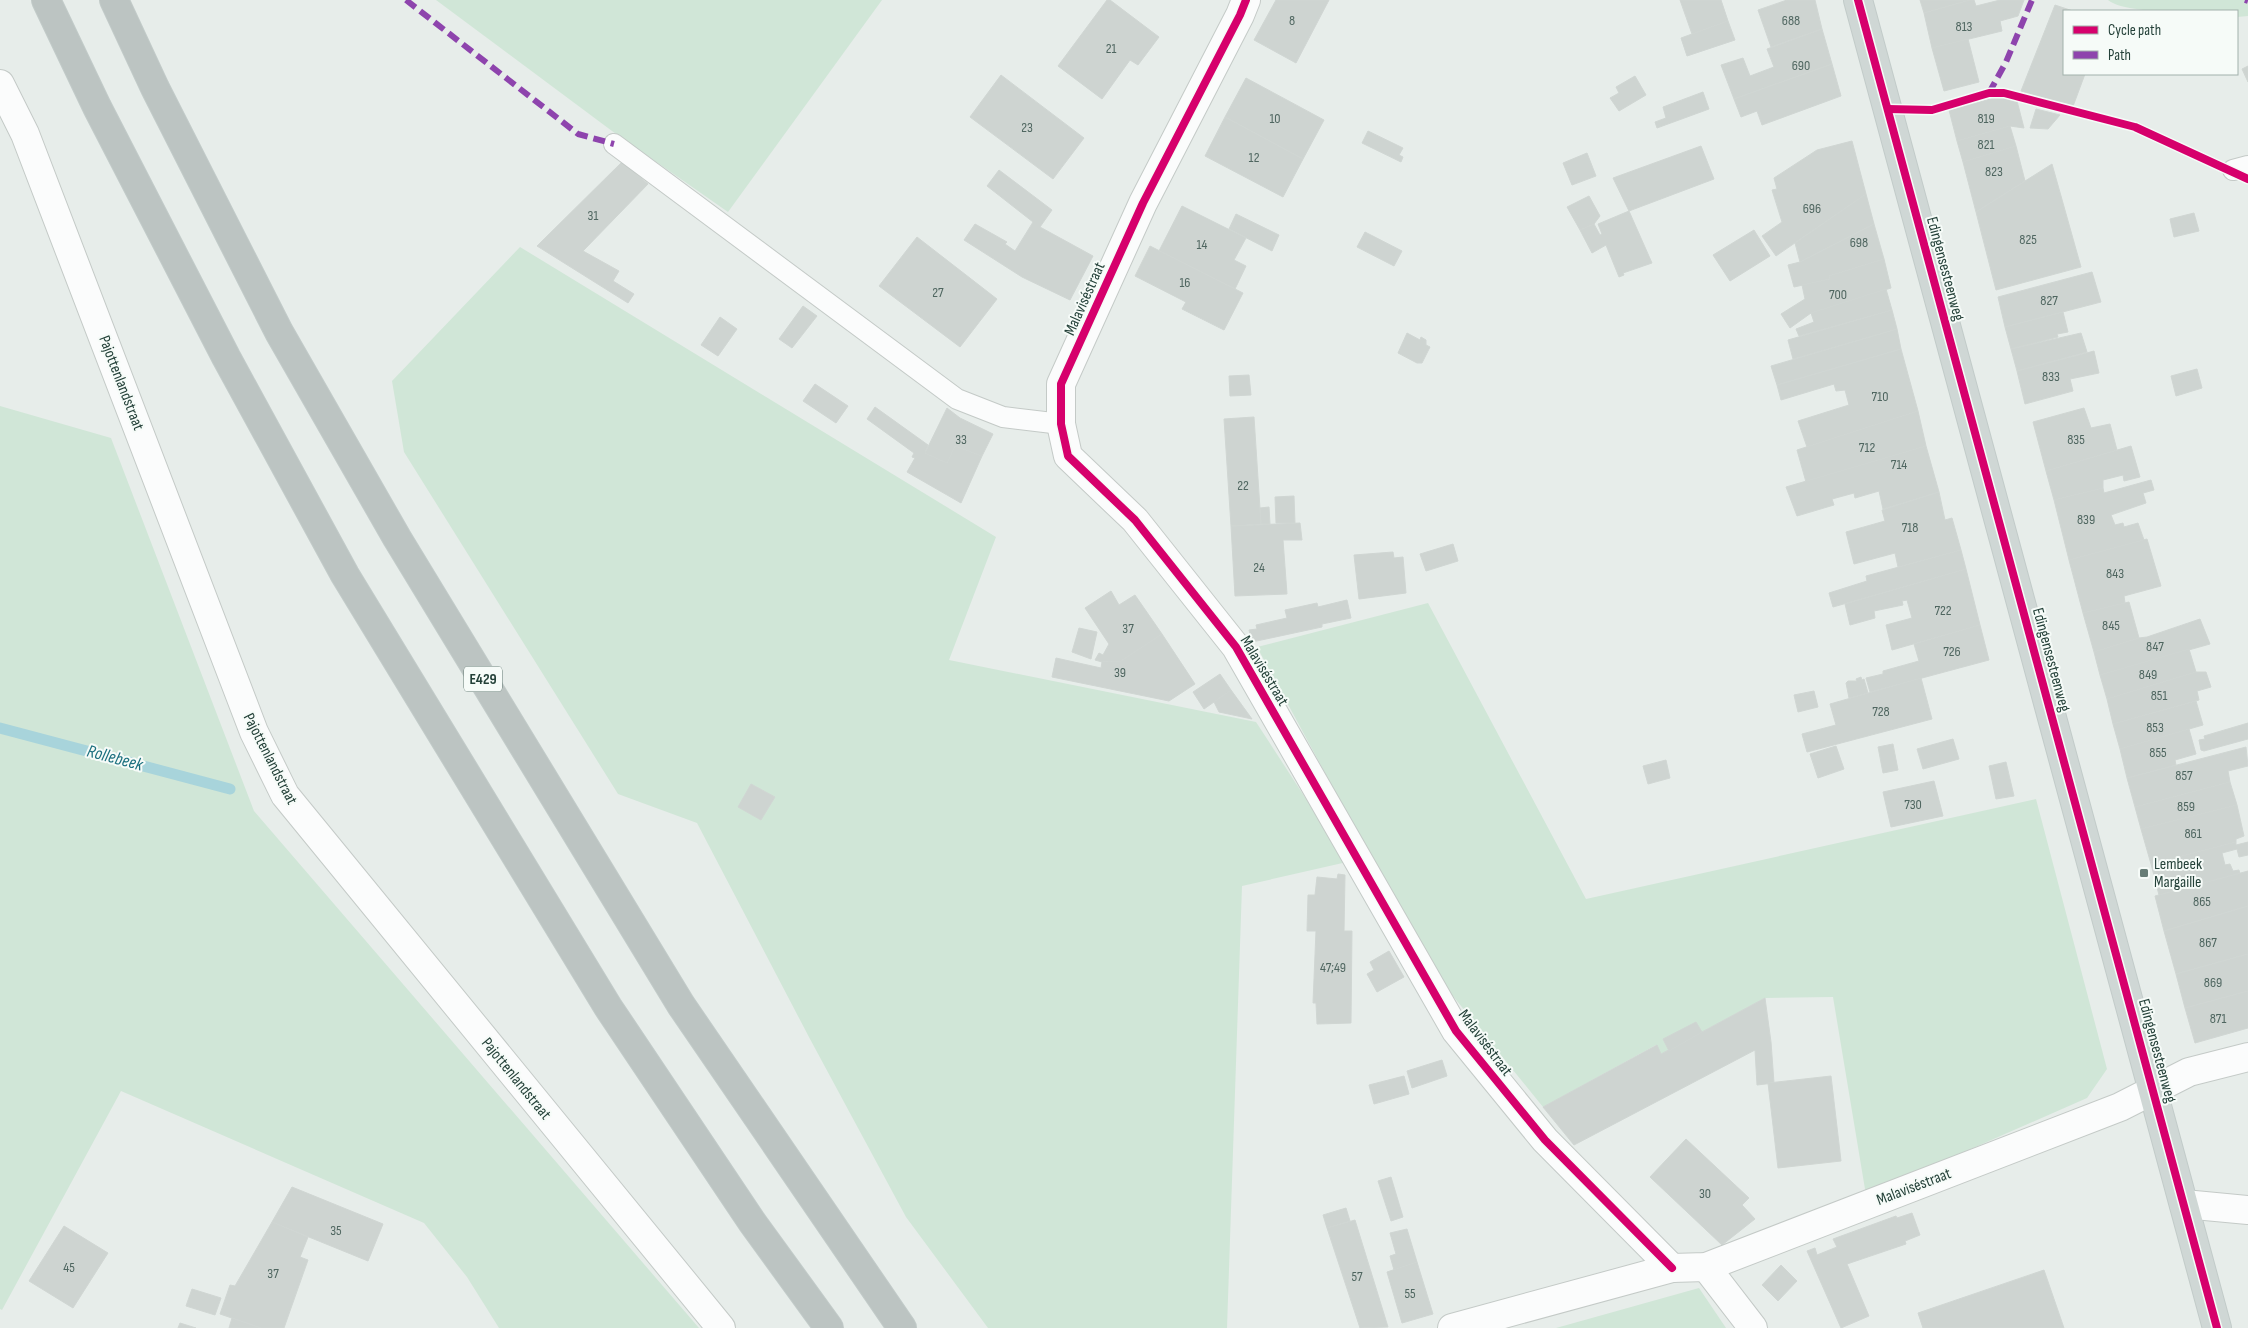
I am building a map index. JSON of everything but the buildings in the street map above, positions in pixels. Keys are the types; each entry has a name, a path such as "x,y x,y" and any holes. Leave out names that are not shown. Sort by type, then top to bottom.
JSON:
{"highway":[{"path":"46,0 97,107 226,357 346,575 608,1007 752,1222 829,1328"},
{"name":"E429","path":"114,0 155,88 279,332 397,538 681,1006 902,1328"}],"main road":[{"name":"Edingensesteenweg","path":"1858,0 2217,1328"}],"street":[{"name":"Malaviséstraat","path":"1246,0 1143,203 1061,384 1061,424 1068,456 1135,520 1236,647 1456,1031 1545,1140 1672,1268"},
{"name":"Pajottenlandstraat","path":"0,84 25,134 254,732 285,795 721,1328"},
{"name":"Malaviséstraat","path":"1452,1328 1672,1268 1706,1267 2120,1107 2189,1072 2248,1056"},
{"path":"2184,1204 2248,1210"},
{"path":"1706,1267 1753,1328"}],"lane":[{"path":"614,144 956,399 1003,418 1061,424"}],"green space":[{"path":"436,0 882,0 728,212 612,131"},
{"path":"2108,0 2248,0 2248,16 2238,17 2238,10 2144,10 2118,5"},
{"path":"520,247 996,537 949,660 1256,722 1347,862 1242,886 1227,1328 988,1328 906,1217 697,823 618,794 404,452 392,381"},
{"path":"0,406 111,438 254,811 699,1328 499,1328 467,1277 424,1223 121,1091 2,1310 0,1309"},
{"path":"1428,603 1586,899 2036,799 2107,1069 2087,1098 1866,1195 1833,997 1765,998 1661,1054 1656,1045 1543,1107 1431,969 1257,647"},
{"path":"1699,1288 1726,1328 1556,1328"}],"waterway":[{"name":"Rollebeek","path":"0,728 230,789"}],"marked path":[{"path":"406,0 578,134 614,144"},
{"path":"1989,93 2006,62 2032,0"}],"cycle path":[{"path":"1246,0 1143,203 1061,384 1061,424 1068,456 1135,520 1236,647 1456,1031 1545,1140 1672,1268"},
{"path":"1858,0 2217,1328"},
{"path":"1888,109 1932,110 1989,93 2004,93 2135,127 2248,179"}],"place":[{"name":"Lembeek Margaille","path":"2144,873"}]}
